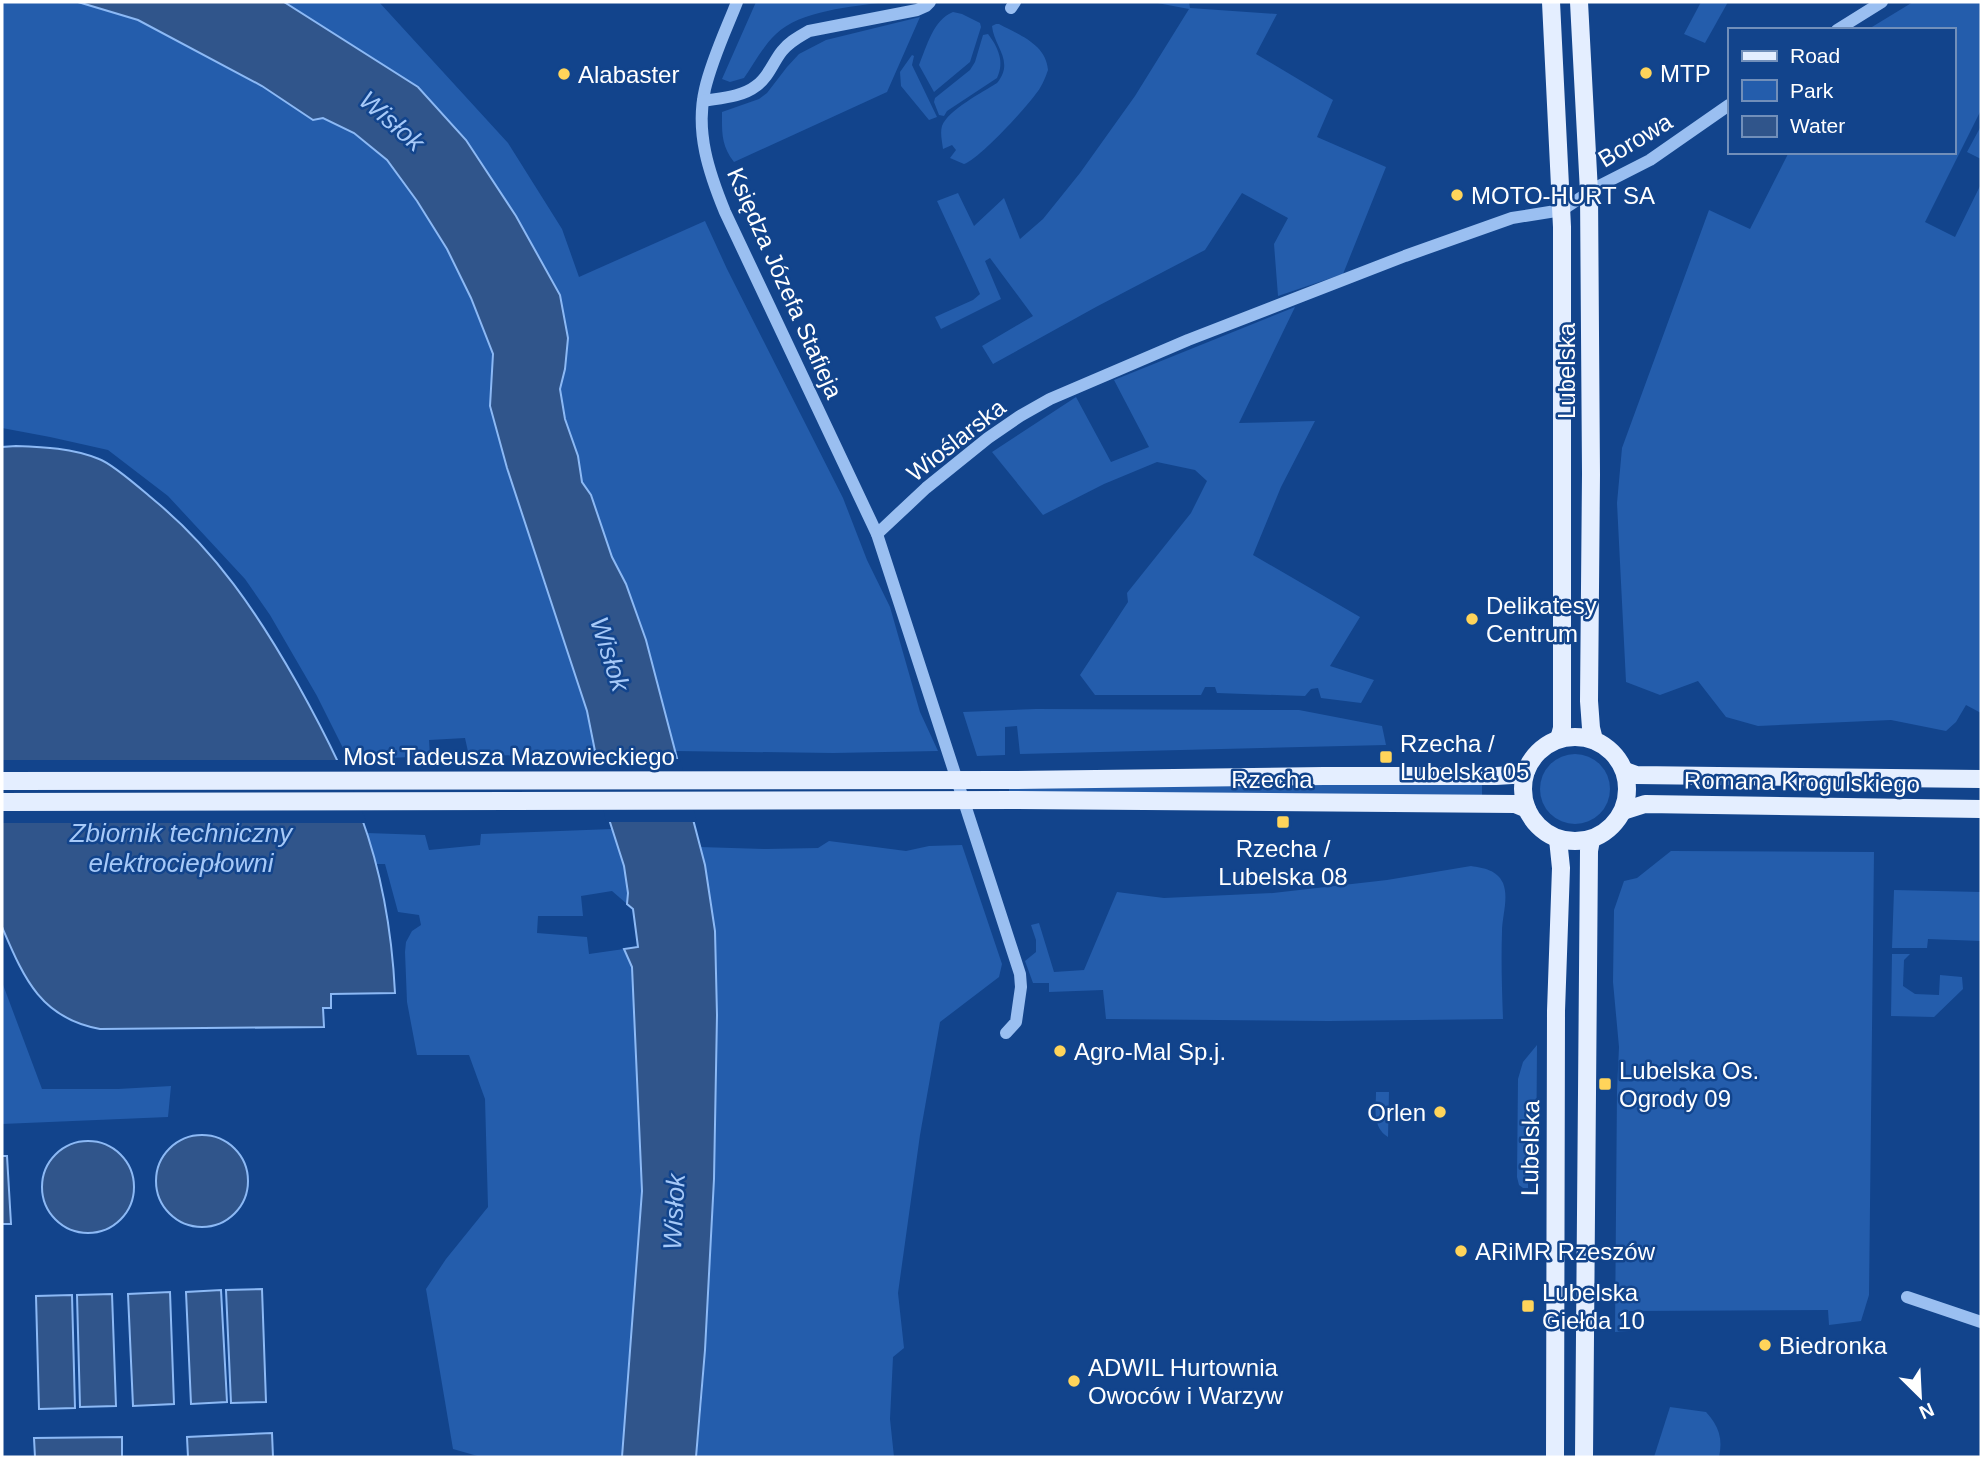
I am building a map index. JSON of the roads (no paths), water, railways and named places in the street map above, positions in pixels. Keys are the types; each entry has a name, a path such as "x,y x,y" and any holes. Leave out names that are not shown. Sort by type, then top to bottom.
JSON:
{"main road":[{"name":"Lubelska","path":"1551,2 1562,210 1562,728 1559,739"},
{"name":"Lubelska","path":"1579,2 1589,192 1589,701 1594,740"},
{"path":"1579,737 1594,740 1612,751 1625,771 1628,789 1623,811 1608,831 1591,839 1572,842 1558,839 1537,825 1527,809 1523,789 1526,771 1535,755 1559,739 1579,737"},
{"name":"Rzecha","path":"1017,780 1496,776 1526,771"},
{"name":"Romana Krogulskiego","path":"1625,771 1636,775 1981,779"},
{"name":"Most Tadeusza Mazowieckiego","path":"2,782 1017,780"},
{"name":"Rzecha","path":"1017,800 1515,804 1527,809"},
{"name":"Most Tadeusza Mazowieckiego","path":"2,802 1017,800"},
{"name":"Romana Krogulskiego","path":"1623,811 1645,804 1981,809"},
{"name":"Lubelska","path":"1555,1457 1556,1024 1561,868 1558,839"},
{"path":"1584,1457 1591,839"}],"street":[{"name":"Księdza Józefa Stafieja","path":"737,2 712,64 703,101 703,137 707,160 715,186 877,534"},
{"path":"703,101 745,92 756,86 766,76 783,49 794,39 809,32 917,10 930,2"},
{"path":"1840,28 1882,2"},
{"name":"Borowa","path":"1562,210 1589,192 1650,160 1728,106"},
{"name":"Wioślarska","path":"877,534 926,488 988,438 1050,399 1188,340 1405,256 1512,218 1562,210"},
{"path":"877,534 1020,974 1016,1022 1006,1033"},
{"path":"1907,1297 1981,1322"}],"water":[{"name":"Wisłok","path":"78,2 284,2 418,87 466,140 516,216 560,295 568,338 560,389 565,419 578,456 582,482 591,495 612,557 626,584 646,640 705,865 715,931 717,1015 714,1179 696,1457 622,1457 642,1191 632,967 624,949 638,947 633,909 627,904 624,866 608,816 587,711 507,468 490,406 493,354 471,298 447,249 417,201 387,160 354,133 323,118 313,120 262,86 138,20"},
{"name":"Zbiornik techniczny elektrociepłowni","path":"2,447 79,452 112,466 197,540 251,608 315,715 361,816 385,903 395,993 331,994 331,1008 323,1008 324,1027 100,1029 62,1016 48,1005 27,979 2,927"},
{"path":"202,1135 220,1139 234,1149 244,1163 248,1181 244,1199 234,1213 220,1223 202,1227 184,1223 170,1213 160,1199 156,1181 160,1163 170,1149 184,1139"},
{"path":"88,1141 106,1145 120,1155 130,1169 134,1187 130,1205 120,1219 106,1229 88,1233 70,1229 56,1219 46,1205 42,1187 46,1169 56,1155 70,1145"},
{"path":"2,1156 7,1156 11,1224 2,1224"},
{"path":"262,1289 266,1402 231,1403 226,1290"},
{"path":"221,1290 227,1402 191,1404 186,1292"},
{"path":"170,1292 174,1404 133,1406 128,1294"},
{"path":"112,1294 116,1406 80,1407 77,1295"},
{"path":"72,1295 75,1408 39,1409 36,1296"},
{"path":"272,1433 273,1457 188,1457 187,1437"},
{"path":"122,1437 122,1457 35,1457 34,1438"}],"place":[{"name":"MTP","path":"1646,73"},
{"name":"Alabaster","path":"564,74"},
{"name":"MOTO-HURT SA","path":"1457,195"},
{"name":"Delikatesy Centrum","path":"1472,619"},
{"name":"Rzecha / Lubelska 05","path":"1386,757"},
{"name":"Rzecha / Lubelska 08","path":"1283,822"},
{"name":"Agro-Mal Sp.j.","path":"1060,1051"},
{"name":"Lubelska Os. Ogrody 09","path":"1605,1084"},
{"name":"Orlen","path":"1440,1112"},
{"name":"ARiMR Rzeszów","path":"1461,1251"},
{"name":"Lubelska Giełda 10","path":"1528,1306"},
{"name":"Biedronka","path":"1765,1345"},
{"name":"ADWIL Hurtownia Owoców i Warzyw","path":"1074,1381"}]}
